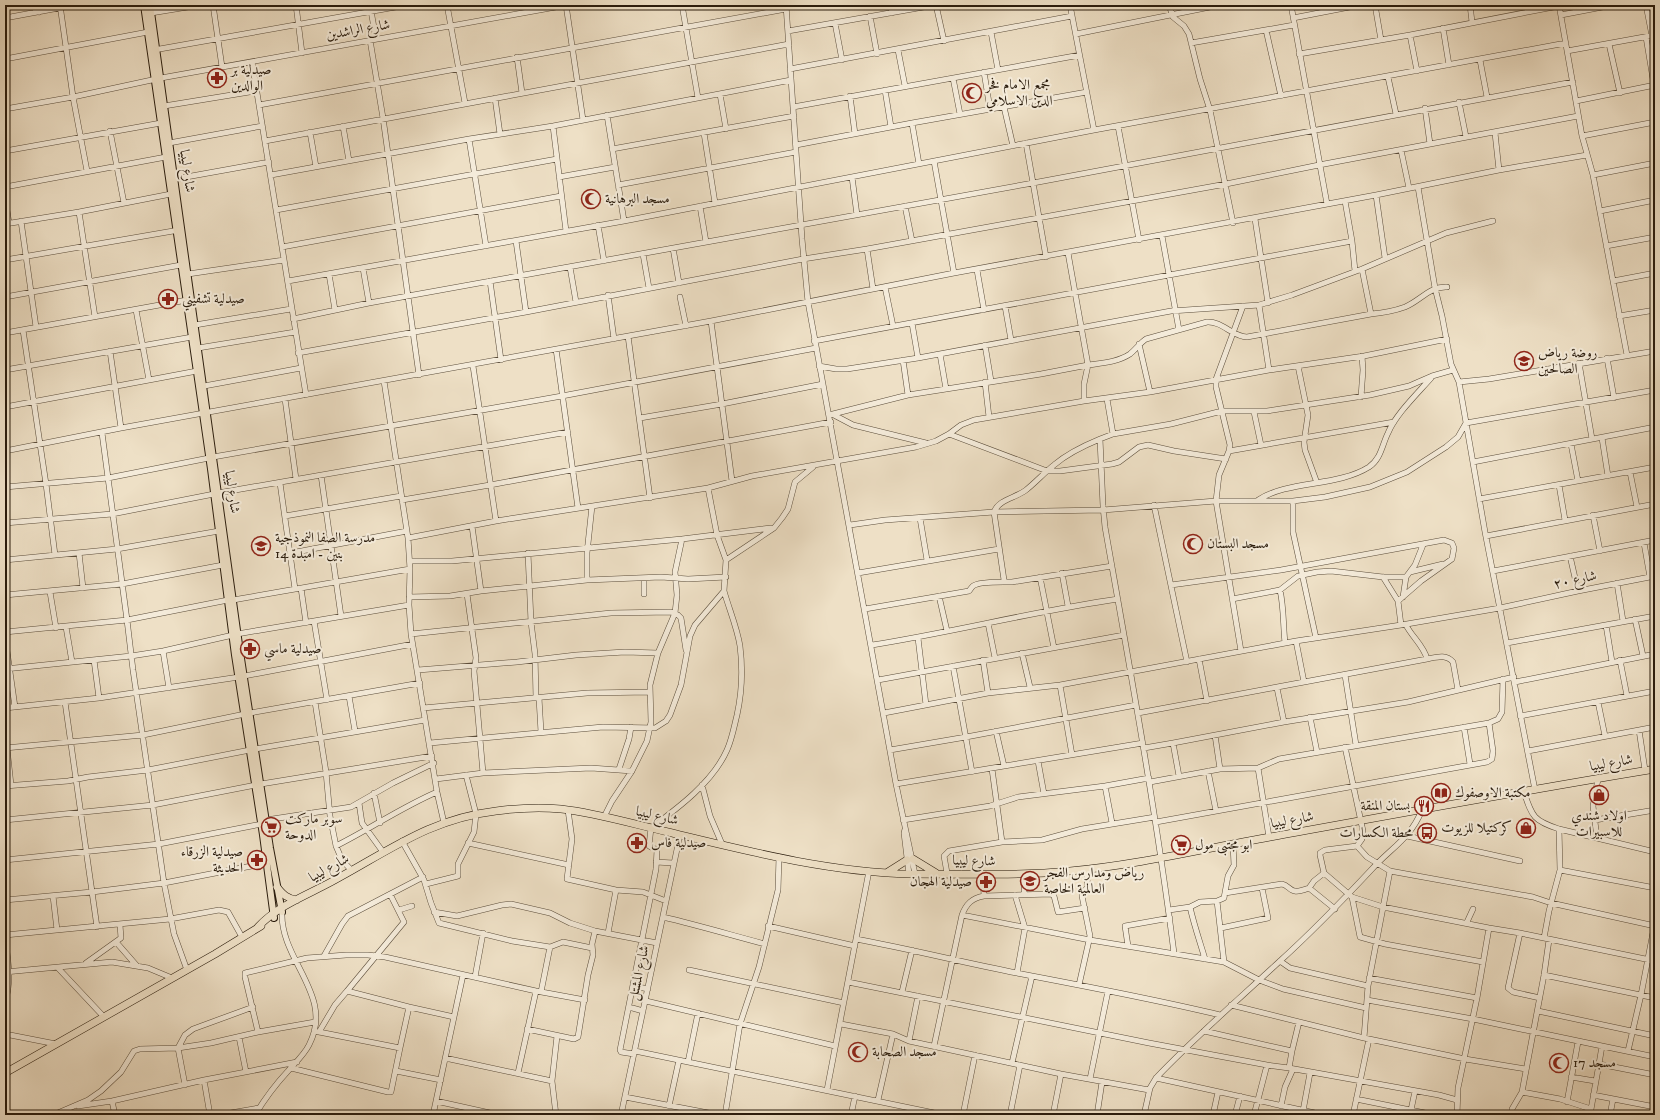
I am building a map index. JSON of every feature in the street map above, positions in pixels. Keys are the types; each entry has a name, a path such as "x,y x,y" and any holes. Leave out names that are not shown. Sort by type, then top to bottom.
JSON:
{"highway":[{"name":"شارع ليبيا","path":"282,910 402,841 426,829 476,814 526,808 568,810 779,857 869,871 912,874 1024,874 1086,870 1128,864 1270,837 1655,769"},
{"path":"888,872 910,859 936,873"},
{"path":"277,887 288,898 296,900"},
{"name":"شارع ليبيا","path":"5,1073 215,954 258,927 264,920 274,916 296,900 309,894"}],"main road":[{"path":"144,5 150,51 158,79"},
{"path":"150,5 157,49 158,79"},
{"name":"شارع ليبيا","path":"158,79 170,143 175,180 176,205 186,300 205,413 235,634 264,822 282,910"},
{"name":"شارع ليبيا","path":"158,79 161,123 171,194 176,205"},
{"name":"شارع ليبيا","path":"179,230 188,274 204,386 205,413"},
{"name":"شارع ليبيا","path":"216,494 219,531 225,561"},
{"name":"شارع ليبيا","path":"264,822 267,863 274,916"}],"street":[{"path":"31,5 39,12"},
{"path":"5,18 39,12 60,6 75,5"},
{"path":"151,13 200,5"},
{"path":"213,5 222,67"},
{"path":"296,5 302,53"},
{"path":"150,51 298,24 371,8 407,5"},
{"path":"447,5 465,103"},
{"path":"566,5 583,120"},
{"name":"شارع الراشدين","path":"5,108 73,97 222,67 566,5"},
{"path":"682,5 698,98"},
{"path":"891,5 892,13"},
{"path":"788,31 935,5 944,41"},
{"path":"1070,5 1094,130"},
{"path":"1169,5 1175,20 1187,29 1210,110 1219,148 1233,223"},
{"path":"1076,34 1220,5"},
{"path":"1291,5 1327,204"},
{"path":"1293,18 1360,5"},
{"path":"1375,5 1381,40"},
{"path":"1470,5 1472,22"},
{"path":"1299,54 1410,35 1559,5 1578,116 1593,175 1627,355"},
{"path":"1561,15 1613,5"},
{"path":"1567,51 1654,36 1646,5"},
{"path":"60,6 73,97 87,171"},
{"path":"259,104 572,48 786,7 803,259 808,302 819,366 831,415 831,422 912,874"},
{"path":"371,8 376,39"},
{"path":"870,16 877,54"},
{"path":"790,69 877,54 1072,16"},
{"path":"835,23 842,60"},
{"path":"1191,43 1294,25"},
{"path":"1442,28 1449,65"},
{"path":"1266,30 1281,96"},
{"path":"5,59 148,32"},
{"path":"991,32 998,70"},
{"path":"1410,35 1417,71"},
{"path":"1576,101 1655,85 1646,37"},
{"path":"370,40 383,118 419,375"},
{"path":"288,281 624,221 1094,130 1210,110 1566,43"},
{"path":"265,141 789,44"},
{"path":"1609,44 1620,92"},
{"path":"898,50 905,86"},
{"path":"793,107 1080,55"},
{"path":"517,58 522,93"},
{"path":"1480,60 1487,97"},
{"path":"252,62 306,395"},
{"path":"984,72 990,109"},
{"path":"1388,77 1396,114"},
{"path":"953,78 960,114"},
{"path":"271,174 469,139 553,126 791,80"},
{"path":"293,319 369,303 1033,183 1425,108 1573,82"},
{"path":"885,90 891,127"},
{"path":"164,106 256,91"},
{"path":"796,145 912,122 1086,92"},
{"path":"720,94 726,129"},
{"path":"850,96 856,134"},
{"path":"495,98 500,134"},
{"path":"1459,102 1466,137"},
{"path":"1004,107 1013,146"},
{"path":"1425,108 1430,144"},
{"path":"607,115 624,221"},
{"path":"612,149 794,116"},
{"path":"298,353 526,312 803,259 947,235 1226,184 1578,116"},
{"path":"912,122 919,164"},
{"path":"1582,136 1655,122"},
{"path":"5,151 81,136 161,123"},
{"path":"170,143 262,126"},
{"path":"343,126 349,161"},
{"path":"553,126 566,231"},
{"path":"1118,126 1139,240"},
{"path":"110,131 124,203"},
{"path":"310,132 316,167"},
{"path":"704,133 715,203"},
{"path":"1495,133 1499,170"},
{"path":"469,139 486,246"},
{"path":"1026,143 1046,257"},
{"path":"1401,150 1409,188"},
{"path":"618,185 796,152"},
{"path":"5,451 285,398 474,366 954,273 1255,219 1327,204 1376,196 1499,170 1587,155"},
{"path":"5,187 166,157"},
{"path":"276,210 393,190 557,159"},
{"path":"934,161 954,273"},
{"path":"175,180 269,162"},
{"path":"1593,175 1655,163"},
{"path":"559,177 615,168"},
{"path":"852,177 857,215"},
{"path":"1418,187 1435,288 1453,370 1459,382 1479,499 1535,790"},
{"path":"5,198 7,223 79,212 171,194"},
{"path":"282,247 562,196"},
{"path":"1376,196 1385,258"},
{"path":"1600,211 1655,200"},
{"path":"1345,201 1352,241 1355,271"},
{"path":"700,206 706,242"},
{"path":"905,206 912,241"},
{"path":"79,212 95,317"},
{"path":"1255,219 1268,303"},
{"path":"21,221 36,327"},
{"path":"819,366 847,369 918,358 1175,310 1259,305 1362,269 1446,233 1493,222"},
{"path":"598,225 604,261"},
{"path":"5,260 179,230"},
{"path":"1162,236 1179,330"},
{"path":"1606,246 1655,237"},
{"path":"516,240 526,312"},
{"path":"814,341 1352,241"},
{"path":"673,248 679,283"},
{"path":"867,249 873,289"},
{"path":"1068,253 1088,365 1084,384 1084,401"},
{"path":"643,254 649,288"},
{"path":"188,274 284,260"},
{"path":"5,297 182,265"},
{"path":"570,267 576,302"},
{"path":"363,268 369,303"},
{"path":"1362,269 1371,314"},
{"path":"977,270 984,310"},
{"path":"1612,281 1655,273"},
{"path":"329,274 335,310"},
{"path":"490,281 502,360"},
{"path":"885,287 893,326"},
{"path":"831,415 908,395 1104,363 1125,357 1132,353 1139,344 1146,339 1208,321 1243,337 1265,334 1406,307 1435,288 1447,287"},
{"path":"608,296 614,339"},
{"path":"680,297 686,326"},
{"path":"5,333 186,300"},
{"path":"1259,305 1265,334 1269,370"},
{"path":"1005,306 1011,340"},
{"path":"1241,651 1216,501 1219,476 1230,445 1216,386 1216,380 1243,306"},
{"path":"195,325 292,309"},
{"path":"136,310 149,380"},
{"path":"1619,316 1655,310"},
{"path":"711,321 716,366 728,441 732,481"},
{"path":"912,323 918,358"},
{"path":"23,330 55,555"},
{"path":"198,348 295,332"},
{"path":"628,336 650,498"},
{"path":"5,370 192,337"},
{"path":"408,538 578,508 708,488 752,476 929,444 967,423 989,417 1084,401 1150,392 1269,370 1362,356 1447,339"},
{"path":"1139,344 1150,392"},
{"path":"986,345 991,381"},
{"path":"5,487 108,478 211,457 562,396 816,348"},
{"path":"556,349 578,508"},
{"path":"110,351 121,428"},
{"path":"1459,382 1489,379 1655,351"},
{"path":"940,354 946,388"},
{"path":"1361,397 1363,370 1362,356"},
{"path":"1607,358 1614,398"},
{"path":"903,360 908,395"},
{"path":"1579,363 1592,439"},
{"path":"474,366 496,522"},
{"path":"1298,366 1308,420 1305,437 1305,454 1317,483"},
{"path":"204,386 301,368"},
{"path":"1004,580 994,512 998,505 1028,489 1047,471 1072,451 1113,434 1171,424 1222,411 1254,412 1279,410 1361,397 1402,388 1432,376 1453,370"},
{"path":"5,407 197,371"},
{"path":"1258,500 1276,492 1349,476 1370,466 1378,458 1388,432 1394,422 1432,376"},
{"path":"384,381 408,538 410,561 409,605 411,634 425,720 434,762 437,792 444,823"},
{"path":"984,382 989,417"},
{"path":"640,418 722,404 823,384"},
{"path":"1466,423 1655,390"},
{"path":"285,398 296,479"},
{"path":"1106,399 1113,434"},
{"path":"1254,412 1260,445"},
{"path":"831,415 853,425 929,444"},
{"path":"285,516 490,485 831,422"},
{"path":"1229,451 1394,422"},
{"path":"850,525 885,520 994,512 1103,510 1216,501 1293,500 1347,493 1370,488 1407,472 1446,447 1458,437 1466,423"},
{"path":"1473,462 1655,427"},
{"path":"5,523 112,514 296,479 485,448 568,432"},
{"path":"102,433 112,514 128,620 131,656 144,735 164,883 170,919 179,952 187,970"},
{"path":"949,434 1047,471 1060,471 1119,462 1137,448 1148,445 1174,451 1226,459"},
{"path":"1602,438 1608,476"},
{"path":"1100,439 1103,510 1144,746 1169,910 1174,953"},
{"path":"1571,444 1578,481"},
{"path":"726,560 774,528 788,510 795,482 814,466"},
{"path":"1479,499 1655,467"},
{"path":"1630,472 1637,507"},
{"path":"321,475 341,616"},
{"path":"280,483 291,553 306,623"},
{"path":"1559,485 1565,520"},
{"path":"708,488 717,535 726,560 724,591 734,619 740,646 742,673 741,697 730,742 726,752 702,785 671,814 651,828 649,846 657,850 656,862 634,986 620,1050 621,1052 635,1052 678,1060 878,1100 944,1115"},
{"path":"1293,500 1292,528 1316,638"},
{"path":"1486,536 1655,504"},
{"path":"1154,505 1187,662"},
{"path":"587,580 592,506"},
{"path":"1593,515 1600,551"},
{"path":"920,518 927,560"},
{"path":"472,526 481,591"},
{"path":"410,561 452,561 477,557 682,539 774,528"},
{"path":"5,560 117,549 219,531"},
{"path":"291,553 407,531"},
{"path":"604,817 612,801 632,771 647,741 650,728 650,692 658,653 675,613 677,595 675,578 682,539"},
{"path":"1171,585 1300,566 1444,540 1452,543 1454,548 1452,560 1421,581 1398,601"},
{"path":"1493,571 1655,540"},
{"path":"1644,542 1653,577"},
{"path":"1403,597 1408,574 1415,565 1423,545"},
{"path":"858,573 927,560 999,549"},
{"path":"78,553 83,588"},
{"path":"528,553 530,622 535,659 541,732"},
{"path":"1570,556 1578,591"},
{"path":"5,596 122,584 225,561"},
{"path":"1232,599 1280,590 1302,575 1316,572 1331,571 1382,577 1408,574 1446,564"},
{"path":"865,609 969,591 974,586 1004,580 1012,582 1112,566"},
{"path":"5,632 128,620 230,600 410,569"},
{"path":"1062,573 1068,606"},
{"path":"409,597 450,596 481,591 587,580 695,579 726,577"},
{"path":"1040,577 1054,648"},
{"path":"1382,577 1398,601 1404,625 1426,653 1428,659"},
{"name":"شارع ٢٠","path":"884,713 988,693 1060,684 1296,641 1404,625 1500,608 1617,583 1653,577"},
{"path":"644,579 644,594"},
{"path":"1617,583 1623,621"},
{"path":"1280,590 1283,607 1282,624 1285,643"},
{"path":"430,743 603,727 655,728 662,725 670,715 681,685 690,636 695,625 724,591"},
{"path":"50,592 56,628"},
{"path":"467,594 476,665 474,671 483,773"},
{"path":"939,596 947,631"},
{"path":"872,645 918,638 1068,606 1118,599"},
{"path":"7,668 131,656 163,651 235,634 409,605"},
{"path":"411,634 611,613 675,613 680,616 682,621 687,653"},
{"path":"1507,643 1655,616"},
{"path":"1635,619 1643,656"},
{"path":"314,621 327,700"},
{"path":"988,623 995,658"},
{"path":"1606,625 1612,662"},
{"path":"66,627 72,662"},
{"path":"878,680 1124,635"},
{"path":"5,637 7,668 15,707"},
{"path":"918,638 926,705"},
{"path":"1296,641 1304,682"},
{"path":"5,708 99,698 169,688 413,644"},
{"path":"163,651 169,688"},
{"path":"418,670 606,653 658,653"},
{"path":"1022,653 1030,687"},
{"path":"896,784 1072,755 1172,743 1310,717 1408,702 1503,679 1514,679 1655,654"},
{"path":"1138,714 1440,656 1450,658 1453,662 1458,690"},
{"path":"1199,659 1207,701"},
{"path":"94,660 99,698"},
{"path":"983,660 988,693"},
{"path":"1620,660 1627,696"},
{"path":"953,666 960,698 972,772"},
{"path":"1344,675 1356,745"},
{"path":"903,820 997,804 1011,799 1044,794 1220,769 1258,768 1279,759 1489,723 1498,720 1502,712 1503,679"},
{"path":"11,785 6,748 144,735 247,713 420,683"},
{"path":"1060,684 1072,755"},
{"path":"1277,688 1284,722"},
{"path":"1520,716 1655,691"},
{"path":"423,708 594,692 650,692"},
{"path":"349,696 355,731"},
{"path":"65,702 82,812 97,927"},
{"path":"315,702 336,846 342,860 352,871"},
{"path":"1598,702 1605,736"},
{"path":"890,750 1136,705"},
{"path":"1310,717 1317,752"},
{"path":"5,786 77,780 148,770 253,749 425,720"},
{"path":"946,873 944,856 946,853 1002,842 1042,840 1112,823 1216,811 1487,762 1492,759 1493,751 1489,723"},
{"path":"619,769 629,739 631,727"},
{"path":"1464,727 1470,764"},
{"path":"1528,751 1655,727"},
{"path":"1639,730 1645,770"},
{"path":"996,731 1004,766"},
{"path":"1216,735 1220,769"},
{"path":"1172,743 1179,776"},
{"path":"1345,747 1363,836 1357,846 1321,852 1320,856 1324,873 1350,896 1383,907 1468,922 1489,928 1655,961"},
{"path":"5,820 153,805 326,772 432,756"},
{"path":"1038,761 1044,794"},
{"path":"5,860 159,844 264,822 349,808 374,793 434,762"},
{"path":"436,779 483,773 591,768 632,771"},
{"path":"1258,768 1270,837"},
{"path":"992,769 1002,842"},
{"path":"1208,771 1216,811"},
{"path":"426,884 458,876 458,864 474,832 476,814 466,775"},
{"path":"1597,838 1593,806 1598,779"},
{"path":"702,785 710,816 722,844"},
{"path":"1105,786 1112,823"},
{"path":"336,846 380,823 406,806 437,792"},
{"path":"1524,792 1532,813 1536,818 1546,824 1559,829 1655,852"},
{"path":"374,793 380,823"},
{"path":"359,803 361,821 383,852"},
{"path":"568,810 572,839 567,879 616,890 643,892 666,901"},
{"path":"1144,1115 1149,1090 1156,1078 1220,1015 1350,896 1377,863 1407,836 1416,824 1422,810"},
{"path":"1595,820 1655,810"},
{"path":"1512,1115 1512,1109 1522,1092 1544,975 1546,939 1551,903 1560,870 1559,829"},
{"name":"شارع المشتل","path":"621,1115 680,835"},
{"path":"1407,836 1520,861"},
{"path":"402,841 423,877 439,923 512,941 550,947 563,942 592,948"},
{"path":"468,843 569,865"},
{"path":"1169,910 1190,908 1200,902 1222,899 1225,893 1227,878 1234,865 1233,844"},
{"path":"1357,846 1367,857 1390,871 1533,897 1551,903 1655,925 1628,1051"},
{"path":"725,1115 740,1024 754,984 778,890 779,857"},
{"path":"656,862 673,863"},
{"path":"5,900 92,892 164,883 267,863"},
{"path":"1079,985 1090,940 1090,931 1082,893 1088,887 1086,870"},
{"path":"1560,870 1655,888"},
{"path":"827,1090 835,1046 841,1024 869,871"},
{"path":"1353,1115 1360,1081 1366,1038 1366,1008 1369,978 1390,871"},
{"path":"1225,893 1282,884 1287,885 1294,891 1309,888 1314,880 1324,873"},
{"path":"983,874 984,896"},
{"path":"1024,874 1024,894"},
{"path":"324,956 346,918 423,877"},
{"path":"1221,928 1268,918 1262,888"},
{"path":"1309,888 1335,909"},
{"path":"608,933 616,890"},
{"path":"257,1112 276,1085 297,1062 335,1005 404,923 390,894"},
{"path":"934,1046 962,915 969,902 976,897 984,896 1052,894 1058,912 1085,908"},
{"path":"1016,895 1025,928 1017,973"},
{"path":"53,896 57,930"},
{"path":"1350,896 1360,936 1376,942 1483,962"},
{"path":"1216,901 1221,928 1224,962"},
{"path":"434,912 457,916 511,904 550,913 570,923 595,931 657,943"},
{"path":"399,910 412,906"},
{"path":"1190,908 1205,959"},
{"path":"1468,922 1473,909"},
{"path":"5,1002 8,992 5,937 57,930 170,919 219,910 226,911 230,915 242,937"},
{"path":"282,910 282,926 289,948 311,991 316,1009 316,1032"},
{"path":"962,915 1090,940 1224,962 1259,980 1283,989 1366,1008"},
{"path":"274,916 282,926"},
{"path":"663,917 688,922 765,944"},
{"path":"1128,946 1125,926 1170,918"},
{"path":"85,963 116,942 122,936 120,925"},
{"path":"768,926 855,946"},
{"path":"1457,1115 1457,1100 1489,928"},
{"path":"527,1029 574,1039 578,1037 588,975 593,956 592,948 595,931"},
{"path":"475,977 483,933"},
{"path":"1520,933 1508,988 1513,992 1540,998"},
{"path":"856,939 954,958 1017,973 1172,1003 1220,1015"},
{"path":"116,942 137,966"},
{"path":"518,1073 527,1029 550,947"},
{"path":"902,992 912,950"},
{"path":"258,1032 253,1007 244,977 245,973 295,960 324,956 377,956 538,992 585,1000"},
{"path":"1280,961 1290,968 1368,986"},
{"path":"7,972 58,968 85,963 112,962 148,968 172,978"},
{"path":"58,968 104,1017"},
{"path":"689,970 844,1003"},
{"path":"433,1115 463,975"},
{"path":"1544,975 1655,998"},
{"path":"1012,1063 1032,976"},
{"path":"1369,978 1477,998"},
{"path":"848,982 1099,1033 1457,1100"},
{"path":"634,986 648,989"},
{"path":"347,991 454,1017"},
{"path":"1090,1079 1108,991"},
{"path":"910,1041 918,996"},
{"path":"1367,1000 1473,1019 1534,1033 1655,1057"},
{"path":"646,1001 835,1046"},
{"path":"1231,1005 1366,1038 1465,1059 1526,1069"},
{"path":"184,1085 178,1048 185,1035 193,1029 253,1007"},
{"path":"291,1068 389,1092 392,1090 409,1007"},
{"path":"629,1008 643,1011"},
{"path":"1538,1011 1655,1036"},
{"path":"688,1062 698,1013"},
{"path":"53,1115 101,1091 121,1072 134,1051 140,1049 178,1048 211,1043 258,1032 315,1022"},
{"path":"1281,1106 1291,1068 1292,1051 1299,1022"},
{"path":"841,1024 893,1034 910,1041 1061,1074 1149,1090"},
{"path":"1204,1031 1292,1051"},
{"path":"316,1032 400,1048"},
{"path":"5,1034 56,1044"},
{"path":"878,1100 893,1034"},
{"path":"556,1115 552,1081 557,1036"},
{"path":"239,1037 246,1072"},
{"path":"1567,1102 1578,1042"},
{"path":"1590,1115 1602,1046"},
{"path":"963,1115 975,1055"},
{"path":"445,1058 552,1081"},
{"path":"669,1106 678,1060"},
{"path":"73,1106 112,1101 204,1080 297,1062"},
{"path":"1599,1064 1655,1075"},
{"path":"1010,1115 1020,1065"},
{"path":"1254,1115 1267,1065"},
{"path":"396,1071 441,1080"},
{"path":"1303,1111 1310,1073"},
{"path":"1053,1115 1061,1074"},
{"path":"1571,1077 1595,1081"},
{"path":"1156,1078 1324,1115"},
{"path":"204,1080 210,1115"},
{"path":"1097,1115 1102,1082"},
{"path":"1593,1095 1654,1107 1655,1090"},
{"path":"1411,1110 1415,1091"},
{"path":"1212,1115 1218,1092"},
{"path":"1522,1092 1560,1099 1591,1108"},
{"path":"851,1115 855,1096"},
{"path":"1235,1115 1240,1096"},
{"path":"625,1097 719,1115"},
{"path":"1356,1099 1435,1115"},
{"path":"1610,1115 1613,1099"},
{"path":"112,1101 115,1115"},
{"path":"436,1101 478,1113 499,1115"},
{"path":"1292,1115 1294,1109"},
{"path":"219,1115 257,1112 269,1115"}],"place":[{"name":"صيدلية بر الوالدين","path":"217,78"},
{"name":"مجمع الامام فخر الدين الاسلامي","path":"972,93"},
{"name":"مسجد البرهانية","path":"591,199"},
{"name":"صيدلية تشفيني","path":"168,299"},
{"name":"روضة رياض الصالحين","path":"1524,361"},
{"name":"مسجد البستان","path":"1193,544"},
{"name":"مدرسة الصفا النموذجية بنين - امبدة 14","path":"261,546"},
{"name":"صيدلية ماسي","path":"250,649"},
{"name":"مكتبة الاوصفوك","path":"1441,793"},
{"name":"اولاد شندي للاسبيرات","path":"1599,795"},
{"name":"بستان المنقة","path":"1424,806"},
{"name":"سوبر ماركت الدوحة","path":"271,827"},
{"name":"كركتيلا للزيوت","path":"1526,828"},
{"name":"محطة الكسارات","path":"1427,833"},
{"name":"صيدلية فاس","path":"637,843"},
{"name":"ابو مجتبى مول","path":"1181,845"},
{"name":"صيدلية الزرقاء الحديثة","path":"257,860"},
{"name":"رياض ومدارس الفجر العالمية الخاصة","path":"1030,881"},
{"name":"صيدلية الهجان","path":"986,882"},
{"name":"مسجد الصحابة","path":"858,1052"},
{"name":"مسجد 17","path":"1559,1063"}]}
